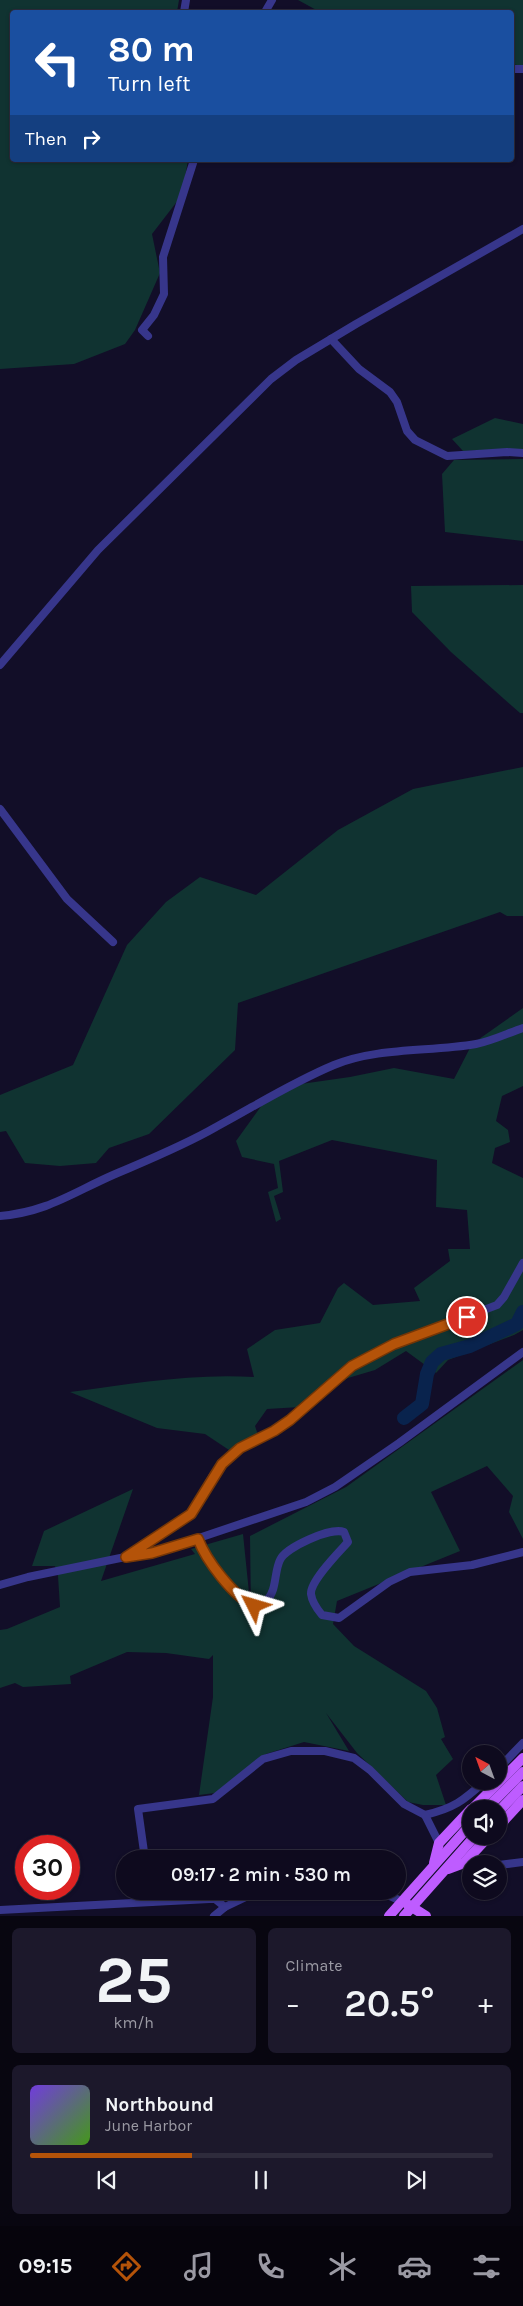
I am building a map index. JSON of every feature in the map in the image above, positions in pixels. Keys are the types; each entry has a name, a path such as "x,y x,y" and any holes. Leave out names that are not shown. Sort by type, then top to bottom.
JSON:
{"main road":[{"path":"481,1800 523,1758"},
{"path":"495,1800 523,1772"},
{"path":"507,1803 523,1786"},
{"path":"507,1817 523,1800"},
{"path":"434,1864 439,1843 462,1819"},
{"path":"389,1916 462,1834"},
{"path":"404,1916 467,1845"},
{"path":"472,1855 481,1845"},
{"path":"444,1871 462,1863"},
{"path":"402,1901 426,1916"}],"street":[{"path":"148,336 142,330 154,315 164,294 163,257 193,162"},
{"path":"0,665 98,550 271,379 296,360 331,339 523,229"},
{"path":"331,339 359,369 390,392 397,402 407,431 414,440 447,456 507,452 523,453"},
{"path":"0,809 67,899 112,942"},
{"path":"0,1216 20,1214 56,1204 114,1175 162,1156 218,1126 282,1088 336,1064 375,1054 478,1044 523,1028"},
{"path":"126,1557 191,1514 213,1474 240,1448 274,1431 352,1366 378,1350 497,1305 504,1298 523,1263"},
{"path":"0,1585 28,1577 152,1553 294,1507 335,1486 399,1443 523,1352"},
{"path":"198,1539 203,1552 213,1566 242,1598 254,1606 261,1606 269,1599 280,1559 307,1540 331,1531 344,1532 348,1542 314,1582 310,1592 313,1601 322,1615 339,1618 389,1582 410,1572 472,1565 523,1552"},
{"path":"508,1759 523,1743"},
{"path":"144,1850 138,1809 213,1799 263,1758 291,1751 325,1751 354,1758 370,1770 404,1804 425,1815 439,1843"},
{"path":"425,1815 450,1809 475,1790"},
{"path":"507,1864 523,1862"},
{"path":"0,1910 209,1899 218,1901 225,1907"},
{"path":"214,1916 225,1907 239,1900"}],"green space":[{"path":"0,0 179,0 177,10 10,10 10,162 188,162 182,195 152,234 160,273 135,330 125,344 74,364 0,369"},
{"path":"298,0 523,0 523,66 514,64 514,10 316,10"},
{"path":"495,418 523,424 523,449 463,451 452,439"},
{"path":"523,459 523,541 445,532 442,474 454,460"},
{"path":"523,585 523,713 520,713 451,652 412,612 411,586"},
{"path":"523,767 523,916 507,916 500,912 238,1003 235,1050 149,1134 109,1148 96,1163 60,1166 25,1163 6,1131 0,1132 0,1095 73,1065 127,945 166,902 200,877 256,895 338,830 413,789"},
{"path":"523,1008 523,1086 502,1096 496,1121 508,1130 510,1142 495,1148 492,1163 523,1178 523,1330 448,1360 436,1373 406,1351 375,1370 348,1378 300,1407 267,1409 255,1426 258,1435 229,1450 205,1434 157,1428 70,1392 185,1378 254,1377 247,1349 275,1330 320,1323 338,1288 344,1283 373,1305 420,1301 414,1288 450,1261 448,1249 470,1249 467,1210 436,1207 437,1160 332,1140 279,1161 283,1192 274,1196 281,1219 276,1222 268,1192 278,1188 274,1164 242,1157 236,1141 262,1105 294,1085 394,1068 454,1079 472,1044"},
{"path":"523,1360 523,1539 509,1512 513,1496 487,1466 431,1492 460,1551 337,1601 333,1624 354,1646 426,1691 437,1708 445,1737 441,1739 453,1759 436,1775 446,1805 423,1805 408,1802 357,1753 326,1713 349,1751 304,1742 266,1754 215,1793 199,1795 213,1697 213,1655 209,1659 166,1653 127,1652 70,1676 71,1684 23,1687 15,1683 0,1688 0,1630 7,1629 60,1607 58,1576 55,1566 32,1566 44,1531 133,1489 101,1581 195,1554 191,1549 243,1534 251,1612 250,1536 346,1487"}],"waterway":[{"path":"404,1418 422,1404 427,1374 432,1362 441,1354 470,1346 517,1324 523,1312"}],"route":[{"path":"254,1606 247,1603 213,1566 203,1552 198,1539 152,1553 126,1557 191,1514 205,1493 213,1474 240,1448 274,1431 290,1420 352,1366 378,1350 467,1317"}]}
